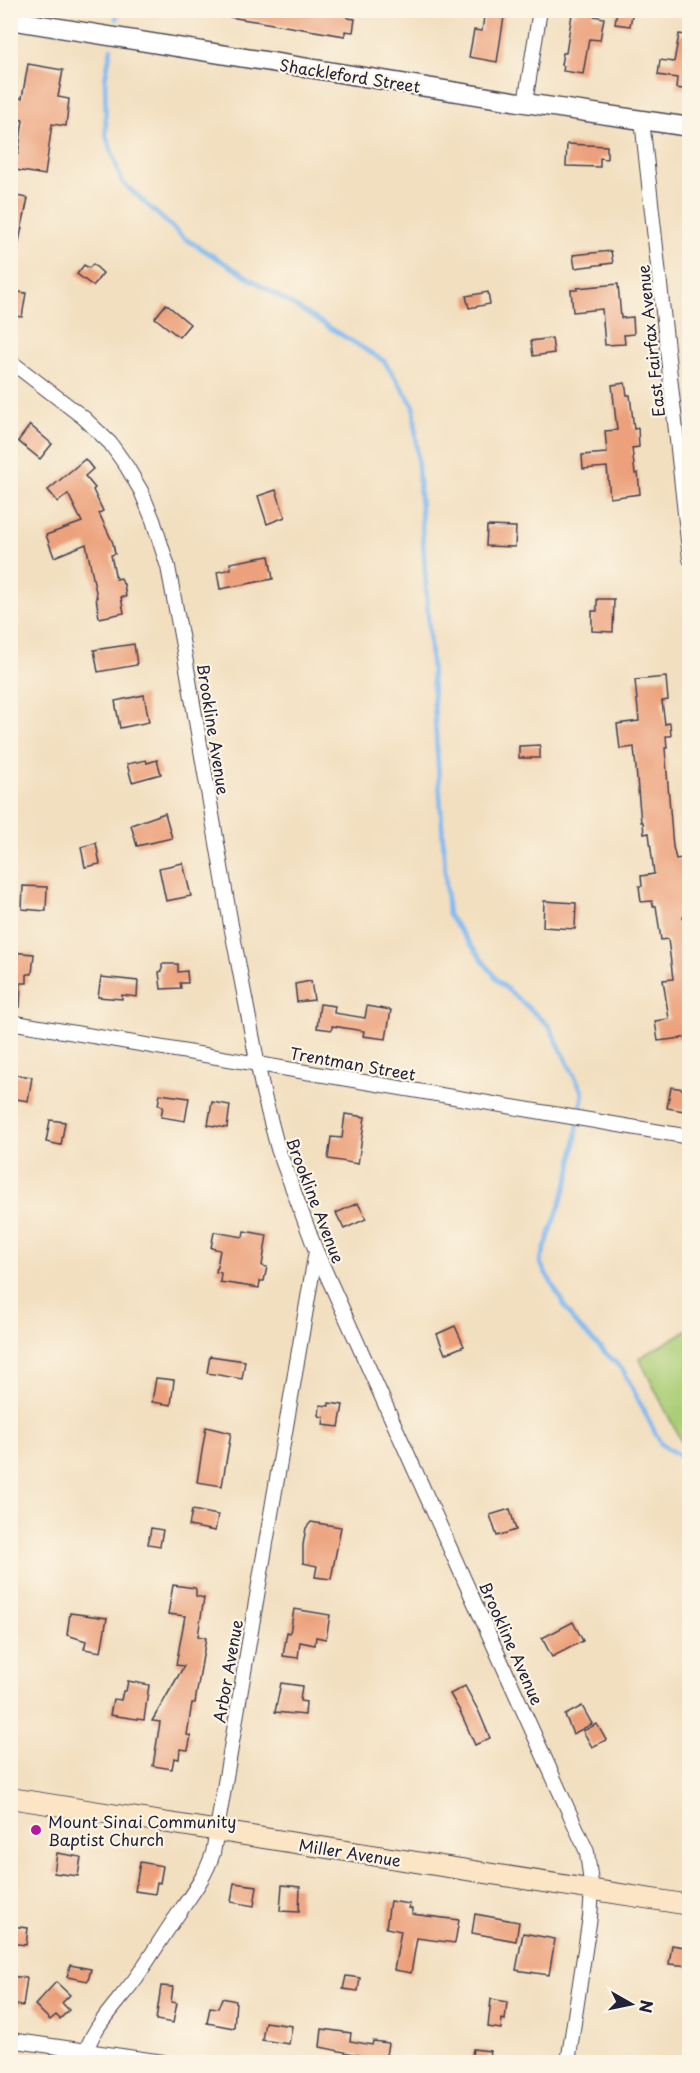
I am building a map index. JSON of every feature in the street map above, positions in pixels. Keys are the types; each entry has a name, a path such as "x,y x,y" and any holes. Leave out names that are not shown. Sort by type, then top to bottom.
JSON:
{"main road":[{"name":"Miller Avenue","path":"10,1798 690,1905"}],"street":[{"path":"525,103 540,10"},
{"name":"Shackleford Street","path":"10,20 525,103 690,127"},
{"name":"East Fairfax Avenue","path":"642,120 690,559"},
{"name":"Brookline Avenue","path":"10,362 84,418 110,443 128,467 153,520 168,567 231,925 258,1063 278,1149 316,1251 576,1823 587,1852 592,1891 590,1917 568,2062"},
{"name":"Trentman Street","path":"10,1022 690,1137"},
{"name":"Arbor Avenue","path":"84,2057 96,2029 137,1977 208,1867 316,1251"},
{"path":"10,2040 84,2057 163,2062"}],"green space":[{"path":"689,1329 689,1457 639,1358"}],"building":[{"path":"230,10 309,10 355,19 353,32 345,31 345,36 230,17"},
{"path":"485,10 505,10 497,62 469,57 474,30 482,31"},
{"path":"577,10 594,10 593,16 604,18 600,40 589,39 583,74 563,71 564,66 561,65 563,53 566,53 572,14 576,15"},
{"path":"617,10 633,10 630,26 615,24"},
{"path":"679,34 690,36 690,90 676,88 677,78 658,75 660,60 674,62"},
{"path":"28,64 63,70 58,97 69,99 66,126 52,124 45,175 10,169 10,153 18,154 23,120 14,119 16,98 22,98"},
{"path":"567,144 607,146 607,159 600,158 600,167 566,166"},
{"path":"10,195 28,198 17,251 10,251"},
{"path":"611,251 613,263 575,268 573,255"},
{"path":"93,264 103,273 93,286 77,274 84,265 89,268"},
{"path":"618,284 621,318 633,317 634,334 624,335 625,344 605,345 602,309 573,312 571,290"},
{"path":"10,291 26,293 22,317 10,315"},
{"path":"488,292 490,304 469,308 466,296"},
{"path":"166,304 190,324 179,337 155,318"},
{"path":"552,338 554,353 533,356 531,341"},
{"path":"625,383 627,395 630,395 634,429 638,428 639,447 632,448 640,494 610,498 607,467 583,469 582,455 607,453 605,431 617,430 612,385"},
{"path":"30,425 52,444 40,459 18,441"},
{"path":"85,459 93,469 85,476 95,488 93,490 103,511 99,513 113,543 115,554 111,555 116,579 121,578 126,597 121,597 124,613 99,618 86,544 54,557 46,535 82,522 68,494 58,502 48,490"},
{"path":"276,490 285,517 267,524 258,496"},
{"path":"487,526 516,527 515,547 486,546"},
{"path":"269,556 273,579 220,589 217,572 231,569 230,563"},
{"path":"597,599 614,599 613,632 592,631 592,611 597,611"},
{"path":"134,644 137,665 98,672 94,650"},
{"path":"666,677 668,700 662,701 665,724 670,723 671,736 666,736 667,748 665,748 673,847 676,859 682,858 689,916 683,917 690,943 690,974 687,974 690,994 690,1037 658,1041 655,1021 669,1019 663,980 673,979 668,939 661,940 656,906 653,906 652,901 641,902 639,886 642,886 641,876 654,874 649,833 644,834 643,822 641,822 634,747 620,749 617,724 639,721 635,680"},
{"path":"144,695 149,722 120,728 115,701"},
{"path":"540,745 540,758 519,758 519,746"},
{"path":"146,760 147,763 157,760 161,774 132,782 127,764"},
{"path":"165,813 172,838 137,846 131,825"},
{"path":"96,843 100,864 85,867 81,847"},
{"path":"183,863 191,896 166,901 159,868"},
{"path":"23,886 47,887 46,911 22,909"},
{"path":"544,901 576,903 575,929 543,927"},
{"path":"10,952 34,954 32,974 27,974 27,983 21,983 20,1007 10,1006"},
{"path":"162,964 178,964 178,972 187,971 188,983 180,983 181,988 161,989 159,972 162,971"},
{"path":"101,977 138,981 137,997 122,995 122,999 98,997"},
{"path":"311,981 314,1000 297,1002 295,984"},
{"path":"320,1004 335,1006 334,1013 365,1018 367,1006 391,1010 386,1039 363,1036 364,1031 332,1026 332,1030 317,1028"},
{"path":"10,1074 32,1077 28,1101 10,1098"},
{"path":"671,1087 690,1090 690,1112 667,1108"},
{"path":"160,1094 189,1098 185,1121 161,1117 163,1106 158,1105"},
{"path":"212,1102 230,1105 227,1128 208,1125"},
{"path":"345,1114 365,1117 358,1164 328,1159 331,1137 342,1138"},
{"path":"50,1120 65,1122 61,1145 46,1142"},
{"path":"358,1203 366,1219 344,1229 336,1213"},
{"path":"244,1231 267,1235 262,1266 267,1267 264,1281 260,1281 259,1288 220,1282 221,1273 216,1272 220,1250 211,1248 214,1232 243,1237"},
{"path":"455,1326 464,1346 445,1354 437,1334"},
{"path":"210,1356 245,1361 242,1379 207,1373"},
{"path":"156,1378 174,1380 171,1405 152,1402"},
{"path":"329,1403 343,1405 339,1427 323,1425 324,1417 319,1416 320,1405 329,1406"},
{"path":"206,1427 231,1433 222,1486 197,1482"},
{"path":"510,1509 516,1530 497,1536 490,1515"},
{"path":"192,1510 218,1515 215,1531 189,1526"},
{"path":"311,1522 341,1527 331,1579 315,1577 317,1566 303,1563 306,1528"},
{"path":"151,1528 163,1530 160,1546 148,1544"},
{"path":"173,1585 195,1588 196,1596 204,1598 198,1636 206,1638 195,1703 192,1703 187,1735 191,1736 188,1750 180,1749 179,1759 174,1758 172,1769 153,1766 160,1722 152,1721 184,1666 176,1665 185,1616 168,1614"},
{"path":"294,1609 330,1615 326,1639 316,1637 315,1645 300,1642 298,1658 283,1656"},
{"path":"70,1613 107,1618 101,1652 84,1649 86,1641 67,1635"},
{"path":"573,1622 583,1641 552,1657 542,1638"},
{"path":"128,1681 149,1685 144,1720 110,1715 113,1699 121,1700"},
{"path":"281,1683 302,1686 300,1701 306,1702 305,1715 275,1712"},
{"path":"465,1686 490,1738 475,1745 450,1694"},
{"path":"582,1706 592,1724 573,1734 565,1715"},
{"path":"597,1724 606,1740 592,1747 583,1731"},
{"path":"57,1853 81,1857 78,1876 54,1873"},
{"path":"140,1862 163,1866 155,1894 135,1891"},
{"path":"234,1883 257,1886 254,1906 231,1902"},
{"path":"282,1885 300,1887 299,1912 280,1911"},
{"path":"390,1901 410,1904 412,1914 459,1920 455,1943 417,1938 411,1973 394,1970 401,1931 386,1928"},
{"path":"475,1914 519,1922 516,1941 472,1933"},
{"path":"10,1926 28,1928 26,1945 10,1943"},
{"path":"523,1933 555,1939 549,1975 516,1970"},
{"path":"672,1945 690,1948 690,1966 669,1964"},
{"path":"70,1965 91,1969 88,1981 67,1977"},
{"path":"10,1976 27,1978 23,2006 10,2004"},
{"path":"346,1976 360,1978 358,1991 343,1989"},
{"path":"56,1982 70,1995 62,2003 69,2010 60,2019 56,2015 50,2020 35,2005"},
{"path":"161,1986 173,1987 171,2002 177,2003 173,2023 156,2020"},
{"path":"222,1998 236,2001 234,2028 207,2023 210,2007 218,2008"},
{"path":"491,1999 507,2002 505,2020 502,2019 501,2029 488,2027"},
{"path":"265,2022 292,2026 289,2044 262,2040"},
{"path":"322,2029 351,2033 350,2041 372,2045 373,2041 388,2043 385,2062 366,2062 358,2060 359,2055 320,2047"},
{"path":"473,2049 490,2051 488,2062 471,2062"}],"waterway":[{"path":"116,19 118,10"},
{"path":"111,48 105,79 106,135 122,182 184,238 384,361 414,406 448,915 499,982 549,1026 583,1093 570,1175 540,1263 574,1322 623,1370 661,1444 690,1463"}],"place":[{"name":"Mount Sinai Community Baptist Church","path":"36,1830"}]}
